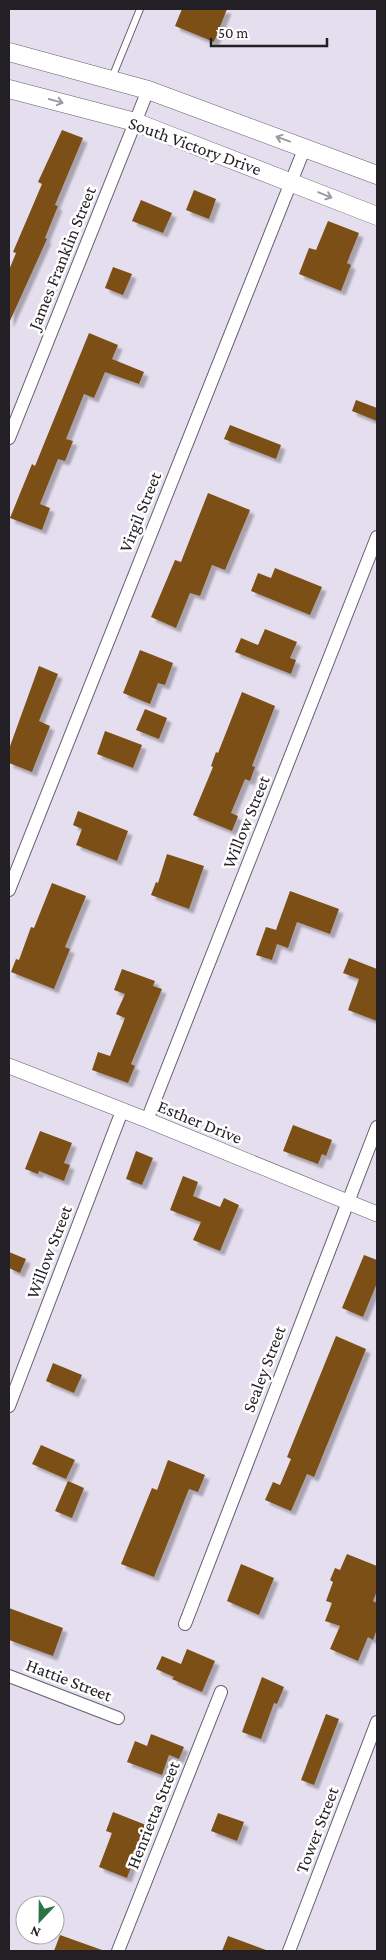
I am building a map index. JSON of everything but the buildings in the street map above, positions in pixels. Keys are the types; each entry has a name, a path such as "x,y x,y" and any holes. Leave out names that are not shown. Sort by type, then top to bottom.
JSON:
{"main road":[{"name":"South Victory Drive","path":"9,52 148,90 377,175"},
{"name":"South Victory Drive","path":"9,89 135,122 377,216"}],"street":[{"name":"James Franklin Street","path":"9,438 148,90"},
{"name":"Virgil Street","path":"9,890 305,148"},
{"name":"Willow Street","path":"147,1120 377,537"},
{"name":"Esther Drive","path":"9,1066 377,1214"},
{"name":"Willow Street","path":"9,1406 122,1111"},
{"name":"Sealey Street","path":"185,1624 377,1126"},
{"name":"Hattie Street","path":"9,1676 118,1718"},
{"name":"Henrietta Street","path":"118,1951 221,1692"},
{"name":"Tower Street","path":"289,1951 377,1722"}],"lane":[{"path":"111,80 140,9"}]}
